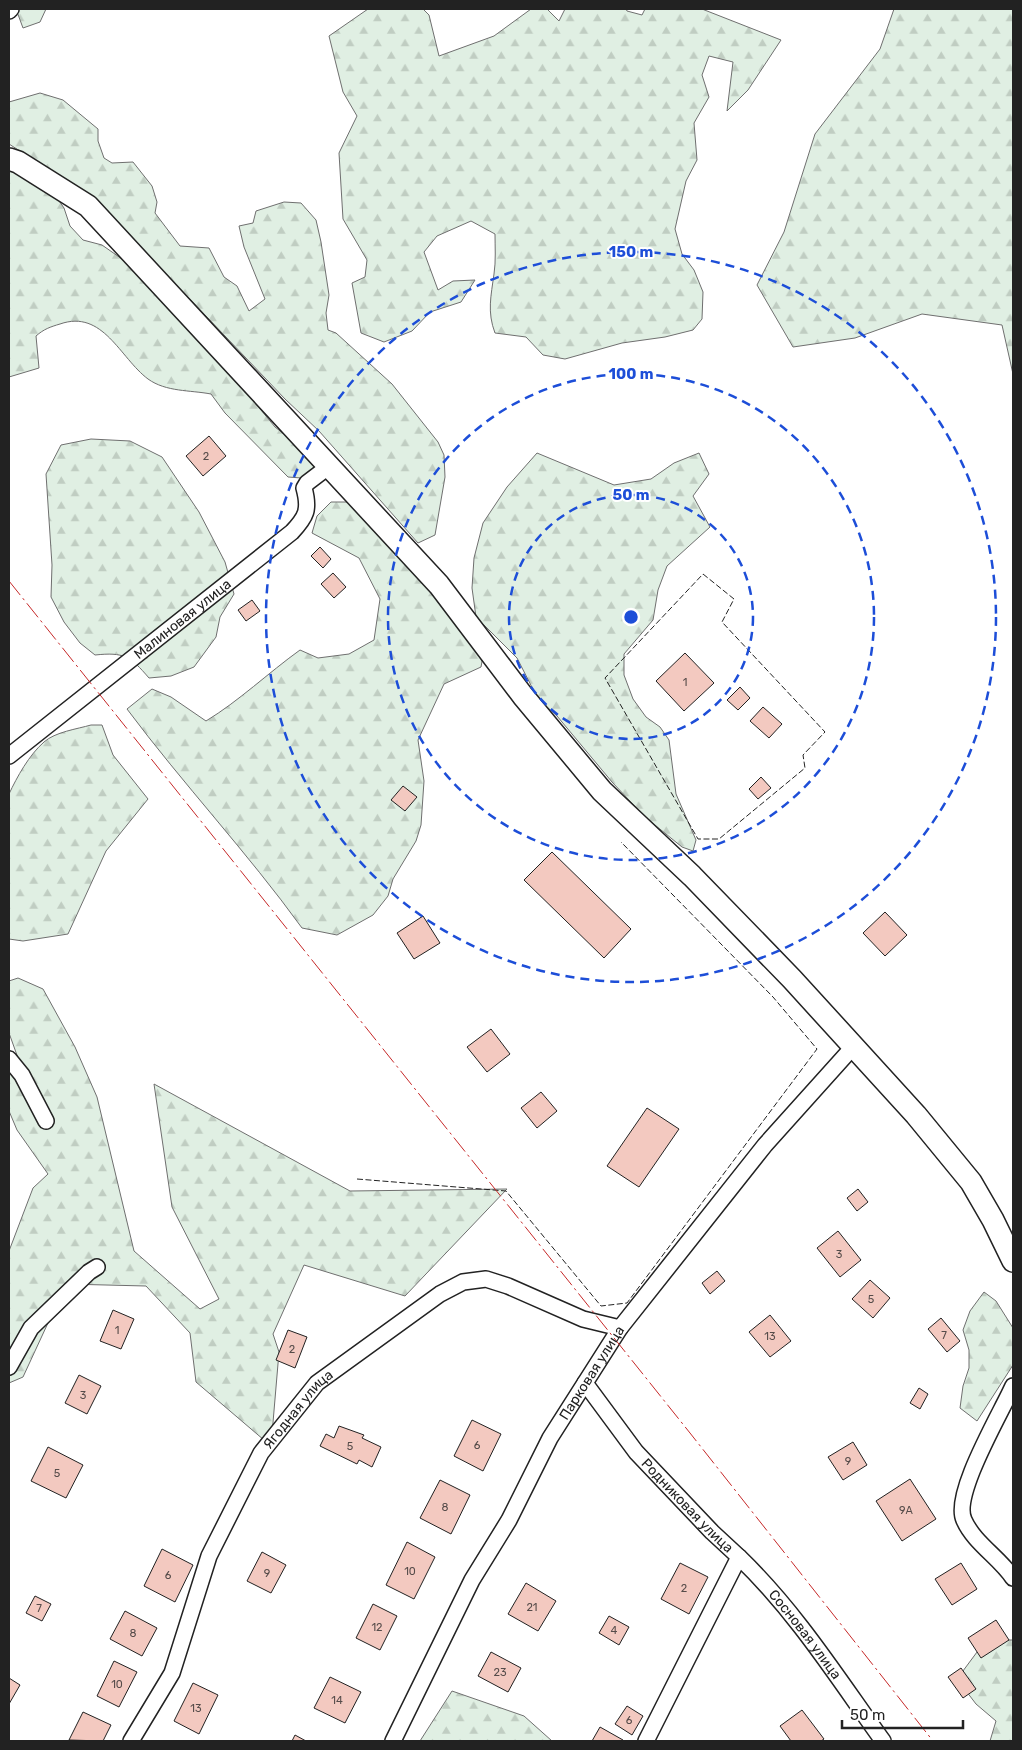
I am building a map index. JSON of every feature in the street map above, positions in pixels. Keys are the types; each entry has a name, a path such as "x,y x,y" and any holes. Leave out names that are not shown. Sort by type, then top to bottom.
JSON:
{"main road":[{"path":"9,159 18,162 88,206 439,585 523,696 602,790 692,876 792,978 916,1116 971,1182 993,1220 1013,1261"}],"street":[{"name":"Малиновая улица","path":"9,756 292,532 305,518 307,500 304,488 306,483 328,467"},
{"name":"Парковая улица","path":"393,1741 472,1580 509,1520 550,1438 620,1328 765,1145 853,1047"},
{"path":"9,1059 22,1075 46,1121"},
{"path":"9,1367 31,1328 89,1272 97,1267"},
{"name":"Ягодная улица","path":"131,1741 172,1673 209,1556 261,1453 317,1384 440,1294 463,1282 486,1279 508,1286 583,1319 620,1328"},
{"name":"Родниковая улица","path":"585,1383 636,1452 712,1532 740,1557 646,1741"},
{"path":"1013,1386 968,1478 962,1502 964,1520 1013,1578"},
{"name":"Сосновая улица","path":"740,1557 770,1587 814,1643 883,1741"}],"green space":[{"path":"16,9 46,9 40,22 23,28"},
{"path":"368,9 423,9 429,15 439,56 494,36 531,9 547,9 559,21 565,9 626,9 627,11 642,15 645,9 702,9 781,40 748,90 727,111 733,62 709,56 702,75 709,97 694,123 697,160 686,181 675,229 682,254 694,270 703,292 702,319 693,330 665,337 622,343 565,359 543,355 526,337 495,333 490,304 495,264 495,234 471,221 437,236 424,252 438,290 453,281 475,280 461,302 430,312 412,331 384,342 361,333 352,283 365,277 367,260 343,219 339,153 357,116 343,92 329,36"},
{"path":"894,9 1013,9 1013,374 1002,325 922,314 855,338 793,347 757,285 784,232 815,134 880,49"},
{"path":"40,93 63,100 98,129 98,141 104,158 112,163 133,162 152,186 157,202 155,213 180,246 209,248 224,277 237,286 249,311 265,299 244,247 239,226 253,223 256,211 284,202 301,203 316,220 321,242 329,295 326,313 328,330 336,333 392,384 438,442 444,455 445,477 435,535 418,543 319,431 285,399 185,294 140,252 92,197 9,144 9,102"},
{"path":"9,170 53,192 64,208 70,226 83,240 102,245 122,259 148,282 229,371 275,427 306,451 316,466 315,479 288,477 225,413 211,394 170,388 148,379 110,338 88,323 75,321 47,328 36,336 39,368 9,377"},
{"path":"91,439 130,441 162,457 199,512 225,562 234,594 220,617 216,637 194,667 171,676 149,678 137,665 126,657 113,654 95,655 80,643 64,622 51,597 52,565 46,474 61,445"},
{"path":"537,453 614,485 651,479 674,463 699,453 709,474 693,496 710,527 667,566 658,590 653,620 624,654 624,675 633,699 646,717 660,727 669,740 676,794 696,840 693,851 682,847 645,817 612,782 557,716 538,699 517,658 476,617 472,588 474,558 483,523 507,487"},
{"path":"331,502 352,502 433,593 483,656 481,667 444,684 418,740 424,781 421,825 416,841 393,879 388,896 373,915 337,935 302,928 127,709 152,689 171,697 206,721 230,705 300,650 318,658 349,654 374,640 380,599 359,558 312,533 317,516"},
{"path":"91,725 102,725 113,755 148,799 106,851 68,934 23,941 9,939 9,794 28,760 44,742 60,733"},
{"path":"18,978 43,989 75,1047 97,1097 134,1251 200,1309 219,1299 172,1207 154,1084 350,1191 507,1189 405,1296 304,1265 273,1334 279,1352 271,1446 196,1382 190,1333 146,1286 66,1284 23,1377 9,1383 9,1251 33,1188 48,1174 17,1130 9,1111 9,1071 16,1074 18,1058 9,1033 9,981"},
{"path":"984,1292 996,1301 1013,1328 1013,1365 977,1421 960,1408 963,1386 969,1368 969,1350 963,1330 970,1311"},
{"path":"1006,1640 1013,1640 1013,1741 990,1741 996,1721 976,1704 957,1679 980,1648"},
{"path":"452,1691 524,1716 552,1741 420,1741"}],"building":[{"path":"209,436 226,456 203,476 186,456"},
{"path":"320,547 331,559 323,568 311,556"},
{"path":"333,573 346,587 334,598 321,584"},
{"path":"252,600 260,611 246,621 238,610"},
{"path":"685,653 714,683 684,711 656,681"},
{"path":"740,687 750,698 738,710 727,700"},
{"path":"763,707 782,724 769,738 750,721"},
{"path":"761,777 771,788 758,799 749,789"},
{"path":"403,786 417,797 405,811 391,800"},
{"path":"552,852 631,929 604,958 524,880"},
{"path":"885,912 907,935 885,956 863,933"},
{"path":"423,916 440,943 414,959 397,933"},
{"path":"491,1029 510,1054 487,1072 467,1047"},
{"path":"541,1092 557,1111 537,1128 521,1108"},
{"path":"647,1108 679,1129 639,1187 607,1166"},
{"path":"858,1189 868,1202 857,1211 847,1198"},
{"path":"838,1231 861,1260 840,1277 817,1248"},
{"path":"717,1271 725,1281 710,1294 702,1283"},
{"path":"870,1280 890,1298 873,1318 852,1299"},
{"path":"113,1310 134,1319 121,1349 100,1341"},
{"path":"770,1315 791,1341 770,1357 749,1332"},
{"path":"941,1318 960,1341 947,1352 928,1329"},
{"path":"288,1330 307,1337 295,1368 276,1360"},
{"path":"79,1375 101,1386 87,1414 65,1403"},
{"path":"919,1388 928,1394 920,1409 910,1403"},
{"path":"472,1420 501,1434 483,1471 454,1456"},
{"path":"339,1426 364,1435 362,1438 381,1447 372,1467 359,1460 357,1464 320,1446 326,1434 334,1438"},
{"path":"853,1442 867,1465 843,1480 828,1457"},
{"path":"48,1447 83,1465 66,1498 31,1481"},
{"path":"910,1479 936,1519 902,1541 876,1501"},
{"path":"440,1480 470,1495 451,1534 420,1518"},
{"path":"407,1542 435,1557 414,1599 386,1585"},
{"path":"162,1549 193,1565 175,1602 144,1586"},
{"path":"262,1552 286,1565 271,1593 247,1581"},
{"path":"680,1563 708,1577 689,1614 661,1599"},
{"path":"961,1563 977,1589 952,1605 935,1579"},
{"path":"526,1583 556,1601 538,1631 508,1614"},
{"path":"35,1596 51,1604 42,1621 26,1613"},
{"path":"373,1604 397,1616 380,1650 356,1638"},
{"path":"125,1611 157,1628 142,1656 110,1639"},
{"path":"609,1616 629,1627 619,1645 599,1633"},
{"path":"996,1620 1009,1640 981,1658 968,1638"},
{"path":"491,1652 521,1668 508,1692 478,1676"},
{"path":"114,1661 137,1672 119,1707 97,1696"},
{"path":"961,1668 976,1689 963,1698 948,1677"},
{"path":"330,1677 361,1692 345,1723 314,1708"},
{"path":"9,1678 20,1685 9,1704"},
{"path":"193,1683 218,1695 199,1734 174,1721"},
{"path":"627,1706 643,1716 632,1735 615,1724"},
{"path":"802,1710 824,1739 821,1741 791,1741 780,1726"},
{"path":"83,1712 111,1725 103,1741 69,1740"},
{"path":"600,1727 623,1740 592,1741"},
{"path":"295,1735 306,1741 292,1741"}],"fence":[{"path":"703,574 734,599 722,622 825,732 803,755 805,768 719,839 698,839 605,678 703,574"},
{"path":"357,1179 506,1191 601,1306 627,1303 817,1049 773,997 621,842"}],"power":[{"path":"9,581 690,1433 933,1741"}]}
